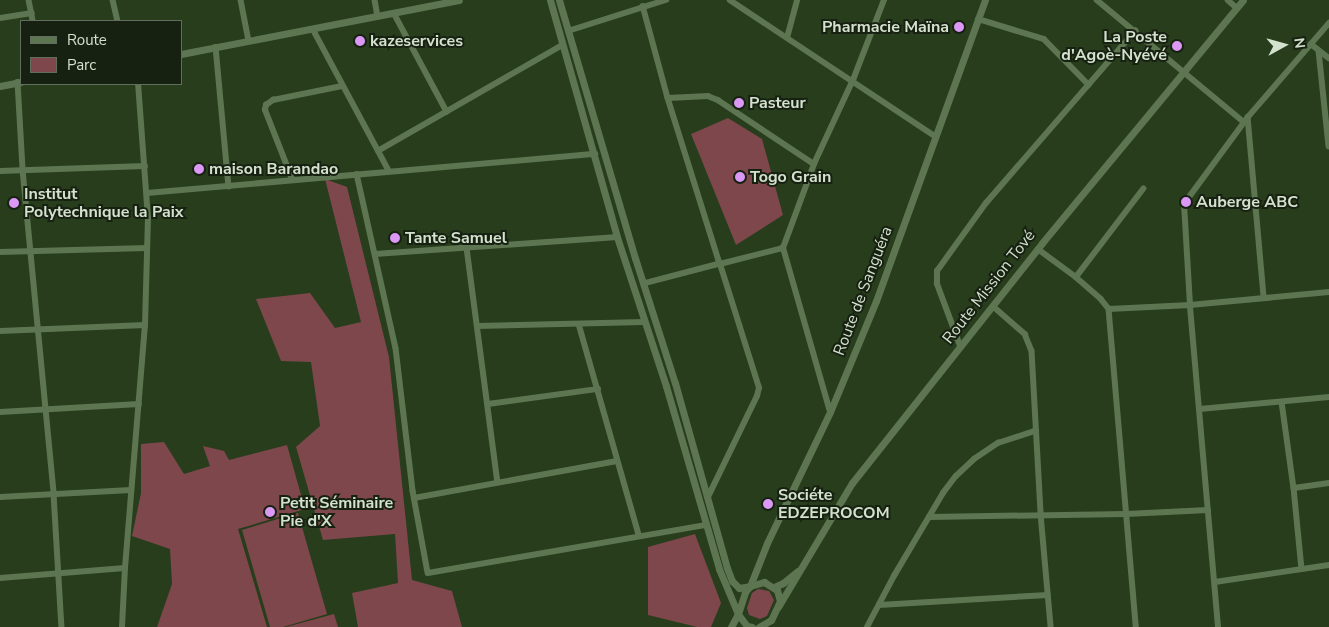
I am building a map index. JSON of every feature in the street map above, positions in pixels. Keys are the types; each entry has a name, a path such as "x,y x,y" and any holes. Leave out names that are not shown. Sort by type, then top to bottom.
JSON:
{"street":[{"path":"29,0 33,20"},
{"path":"113,0 118,20"},
{"path":"240,0 249,41"},
{"path":"375,0 378,17"},
{"path":"182,54 459,0"},
{"path":"550,0 617,237 666,386 719,569 738,614 747,626 752,627"},
{"path":"560,0 732,581 739,588 764,582"},
{"path":"568,31 666,0"},
{"path":"730,0 935,136"},
{"path":"787,38 797,0"},
{"path":"830,412 783,248 814,164 853,80 884,0"},
{"name":"Route de Sanguéra","path":"738,614 767,543 830,412 876,301 985,0"},
{"path":"1097,0 1184,72 1246,120 1264,297"},
{"path":"1228,0 1237,8"},
{"name":"Route Mission Tové","path":"771,620 852,484 1038,248 1243,0"},
{"path":"643,6 668,98 758,388 757,396 708,498"},
{"path":"0,18 32,13"},
{"path":"394,13 448,112"},
{"path":"978,20 1044,39 1089,85"},
{"path":"1218,627 1190,305 1184,204 1246,120 1329,23"},
{"path":"313,29 389,171"},
{"path":"960,346 937,284 937,270 986,203 1135,31"},
{"path":"1311,44 1329,58"},
{"path":"378,151 562,45"},
{"path":"216,47 229,186"},
{"path":"1319,51 1329,146"},
{"path":"0,86 19,82 23,170 54,494 62,627"},
{"path":"122,627 145,325 147,193 138,85"},
{"path":"292,179 265,110 266,105 273,100 342,86"},
{"path":"668,98 708,96 718,100 814,164"},
{"path":"147,193 604,152"},
{"path":"0,172 145,166"},
{"path":"357,174 396,348 414,498 426,568 431,574 639,535 706,525"},
{"path":"1076,277 1143,189"},
{"path":"375,254 617,237"},
{"path":"0,252 147,248"},
{"path":"467,248 498,482"},
{"path":"633,288 783,248"},
{"path":"1038,248 1076,277 1101,299 1108,309 1136,627"},
{"path":"1108,309 1190,305 1329,292"},
{"path":"993,306 1025,334 1030,342 1041,514 1051,627"},
{"path":"477,326 644,322"},
{"path":"579,324 639,535"},
{"path":"0,331 145,325"},
{"path":"488,404 598,389"},
{"path":"1200,409 1329,397"},
{"path":"1282,402 1294,488 1302,569"},
{"path":"0,412 139,404"},
{"path":"867,627 929,517 956,476 974,459 998,443 1036,431"},
{"path":"414,498 618,461"},
{"path":"1294,488 1329,483"},
{"path":"0,497 131,490"},
{"path":"929,517 1126,514 1208,510"},
{"path":"767,543 759,581 774,586 774,589 806,564"},
{"path":"1215,582 1329,565"},
{"path":"0,578 125,568"},
{"path":"774,586 779,596 778,607"},
{"path":"879,605 1048,594"},
{"path":"731,627 738,614"},
{"path":"759,627 771,620"},
{"path":"766,627 771,620"}],"green space":[{"name":"Togo Grain","path":"728,118 762,139 783,215 736,245 691,134"},
{"path":"325,179 347,187 389,357 412,580 452,591 462,627 358,627 352,593 398,583 395,534 323,540 296,447 320,426 311,362 281,361 256,299 310,293 335,328 361,322"},
{"path":"164,442 184,474 210,466 203,446 224,451 229,460 287,445 305,509 238,529 267,627 157,627 172,584 170,549 132,536 141,493 141,444"},
{"path":"298,513 327,614 283,627 270,627 242,530"},
{"path":"695,534 721,603 711,627 697,627 648,615 648,547"},
{"path":"758,589 769,591 774,600 767,616 760,619 749,615 747,608 752,593"},
{"path":"334,614 338,627 286,627"}],"place":[{"name":"Pharmacie Maïna","path":"959,27"},
{"name":"kazeservices","path":"360,41"},
{"name":"La Poste d'Agoè-Nyévé","path":"1177,46"},
{"name":"Pasteur","path":"739,103"},
{"name":"maison Barandao","path":"199,169"},
{"name":"Togo Grain","path":"740,177"},
{"name":"Auberge ABC","path":"1186,202"},
{"name":"Institut Polytechnique la Paix","path":"14,203"},
{"name":"Tante Samuel","path":"395,238"},
{"name":"Sociéte EDZEPROCOM","path":"768,504"},
{"name":"Petit Séminaire Pie d'X","path":"270,512"}]}
